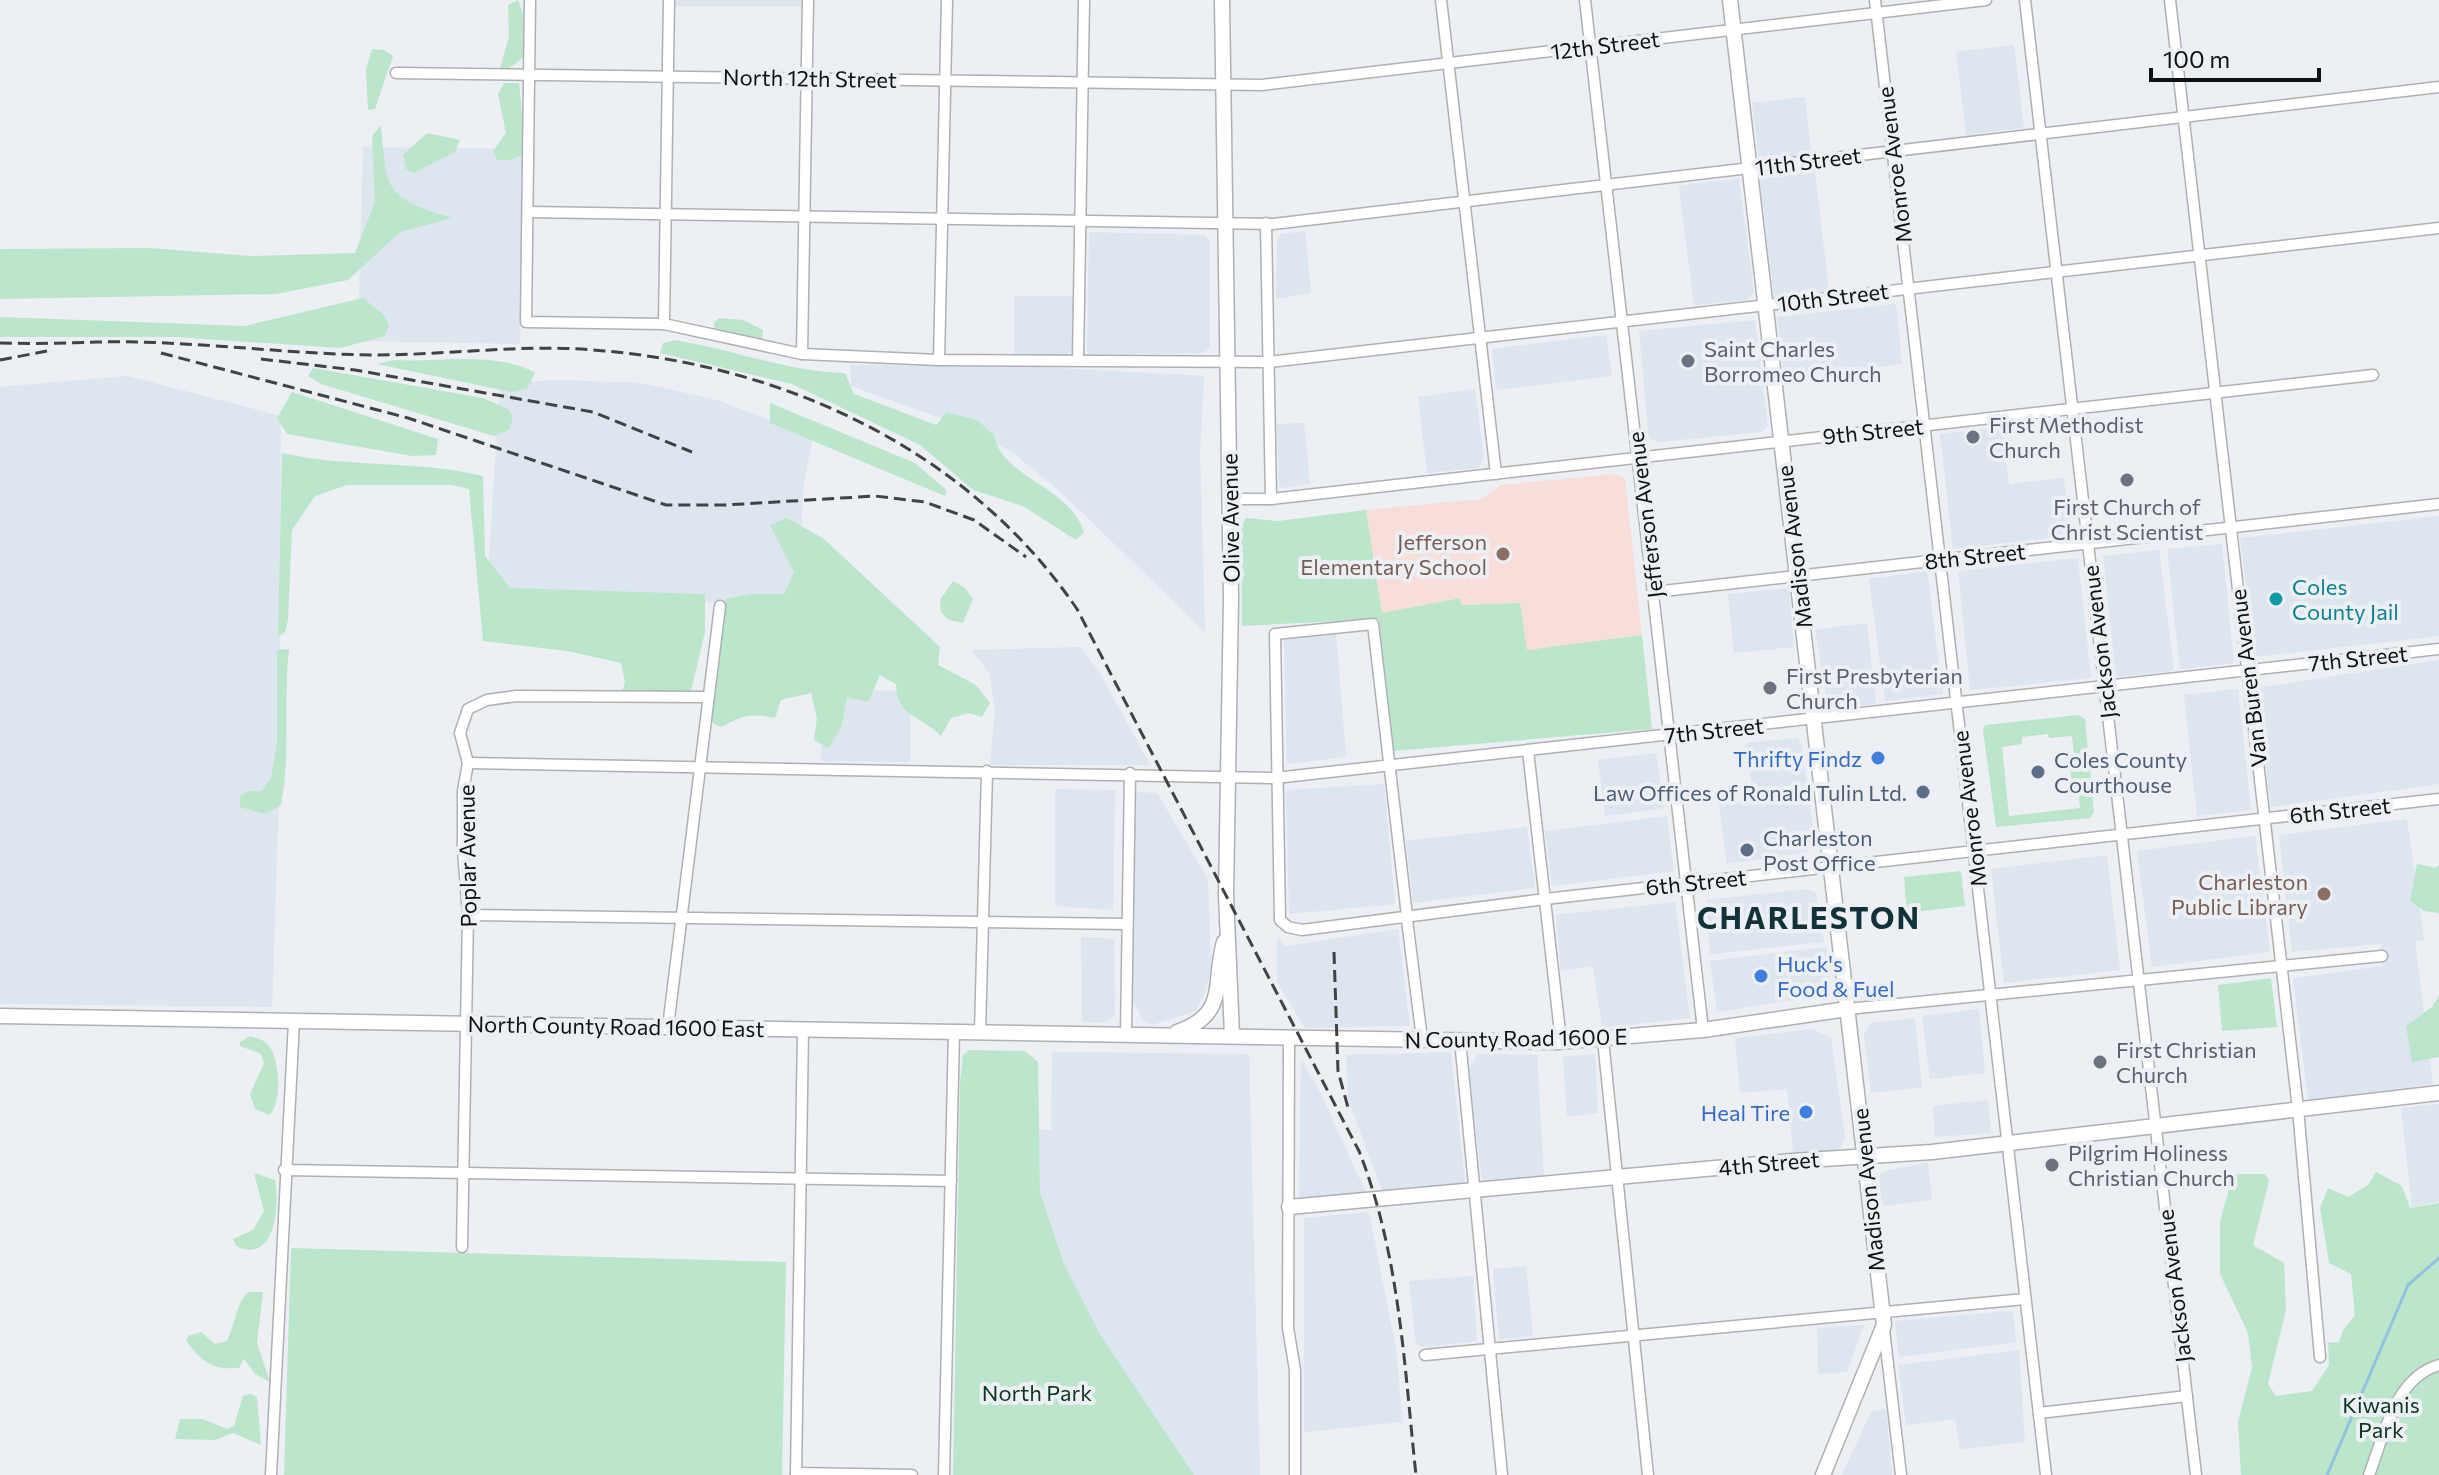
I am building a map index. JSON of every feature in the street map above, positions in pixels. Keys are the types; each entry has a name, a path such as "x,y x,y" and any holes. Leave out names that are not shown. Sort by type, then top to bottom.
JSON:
{"street":[{"path":"528,212 530,0"},
{"path":"664,324 669,0"},
{"path":"802,354 808,0"},
{"path":"939,360 947,0"},
{"path":"1078,359 1084,0"},
{"name":"Olive Avenue","path":"1222,0 1232,634 1227,775 1232,1035"},
{"path":"1441,0 1496,474"},
{"name":"Jefferson Avenue","path":"1585,0 1703,1030"},
{"name":"Madison Avenue","path":"1730,0 1901,1475"},
{"name":"Monroe Avenue","path":"1875,0 2046,1475"},
{"name":"12th Street","path":"1223,84 1262,85 1986,0"},
{"name":"Jackson Avenue","path":"2025,0 2196,1475"},
{"name":"Van Buren Avenue","path":"2170,0 2202,256 2215,393 2298,1109 2320,1357"},
{"name":"North 12th Street","path":"396,73 1223,84"},
{"name":"11th Street","path":"528,212 1266,223 2439,87"},
{"name":"10th Street","path":"528,212 526,322 664,324 802,354 939,360 1269,362 2439,228"},
{"path":"1266,223 1271,499"},
{"name":"9th Street","path":"1229,499 1271,499 2373,375"},
{"name":"8th Street","path":"1654,592 2439,504"},
{"path":"668,1027 720,606"},
{"path":"1275,778 1275,634 1373,624 1422,1039"},
{"name":"7th Street","path":"468,763 699,770 987,771 1275,778 2439,649"},
{"name":"Poplar Avenue","path":"462,1247 468,915 463,791 468,763 460,733 468,709 487,700 516,696 707,697"},
{"path":"1528,751 1561,1041"},
{"path":"980,1032 987,771"},
{"path":"1126,1034 1130,773"},
{"name":"6th Street","path":"1275,778 1280,920 1288,927 1302,930 1545,899 2439,799"},
{"path":"468,915 1127,924"},
{"path":"1169,1035 1189,1028 1212,1009 1217,999 1220,956 1228,927"},
{"path":"1847,1009 2382,956"},
{"name":"N County Road 1600 E","path":"1232,1035 1603,1040 1703,1030 1847,1009"},
{"name":"North County Road 1600 East","path":"0,1016 1232,1035"},
{"path":"271,1475 284,1170 294,1021"},
{"path":"803,1029 796,1474 912,1475"},
{"path":"944,1475 954,1031"},
{"path":"1289,1037 1288,1328 1295,1370 1295,1475"},
{"path":"1460,1040 1502,1475"},
{"path":"1603,1040 1648,1475"},
{"name":"4th Street","path":"1289,1207 2006,1144 2439,1093"},
{"path":"284,1170 951,1181"},
{"path":"1425,1355 1635,1335 1883,1318 2025,1299"},
{"path":"1823,1475 1883,1318"},
{"path":"2369,1475 2405,1387 2424,1371 2439,1365"},
{"path":"2039,1413 2187,1396"}],"shaded area":[{"path":"675,0 801,0 801,6 675,6"},
{"path":"2014,45 2024,128 1966,135 1956,52"},
{"path":"1805,97 1811,154 1759,160 1752,103"},
{"path":"363,147 522,149 520,344 358,341"},
{"path":"1815,172 1829,291 1774,298 1760,179"},
{"path":"1739,178 1754,292 1747,300 1694,305 1679,186"},
{"path":"1305,231 1311,293 1276,299 1277,241 1280,234"},
{"path":"1089,232 1204,235 1210,241 1210,348 1203,353 1090,354 1087,351"},
{"path":"1014,296 1074,296 1073,349 1066,355 1014,354"},
{"path":"1896,304 1902,364 1784,377 1777,317"},
{"path":"1755,320 1768,426 1762,432 1657,442 1649,438 1639,331"},
{"path":"1606,335 1612,376 1496,390 1492,349"},
{"path":"850,365 1038,367 1204,376 1200,452 1205,632 1062,493 1012,452 963,426 851,386"},
{"path":"128,376 281,416 279,796 272,1007 0,1004 0,387"},
{"path":"559,380 641,383 717,400 813,436 803,489 798,607 487,591 500,383"},
{"path":"1475,389 1484,457 1479,468 1427,473 1418,397"},
{"path":"1304,423 1310,484 1284,488 1279,486 1277,424"},
{"path":"2002,427 2009,484 2064,478 2070,536 1953,549 1940,434"},
{"name":"Jefferson Elementary School","path":"1615,474 1625,478 1642,635 1527,650 1520,603 1461,605 1459,598 1382,613 1366,510 1481,499 1501,485"},
{"path":"2439,516 2439,636 2255,657 2240,538"},
{"path":"2222,544 2234,663 2180,669 2167,549"},
{"path":"2159,550 2174,671 2116,677 2103,556"},
{"path":"2078,558 2091,678 1970,690 1958,571"},
{"path":"1927,571 1943,694 1885,701 1869,579"},
{"path":"1789,588 1794,647 1734,653 1728,594"},
{"path":"1867,623 1876,704 1837,708 1827,702 1815,630"},
{"path":"1336,632 1346,757 1287,764 1284,638"},
{"path":"1081,647 1100,673 1150,765 990,765 995,713 990,674 971,650"},
{"path":"2439,660 2439,784 2271,807 2257,688"},
{"path":"2238,689 2251,810 2197,816 2184,695"},
{"path":"823,690 910,691 910,762 821,761"},
{"path":"1798,738 1802,747 1815,839 1806,852 1727,864 1719,805 1753,801 1747,743"},
{"path":"1656,753 1664,808 1605,816 1598,760"},
{"path":"1384,784 1395,904 1289,914 1286,790"},
{"path":"1055,789 1115,790 1113,910 1055,906"},
{"path":"1134,792 1157,793 1208,879 1211,971 1205,993 1196,1011 1152,1025 1142,1019 1133,1000"},
{"path":"1667,816 1674,871 1552,886 1545,831"},
{"path":"2407,819 2424,940 2415,941 2433,1084 2308,1100 2293,978 2383,966 2380,944 2292,952 2279,835"},
{"path":"1527,827 1535,888 1413,903 1406,841"},
{"path":"2255,836 2270,952 2152,967 2137,851"},
{"path":"2107,855 2120,970 2004,983 1991,869"},
{"path":"1808,889 1816,893 1824,942 1710,954 1706,900"},
{"path":"1675,902 1690,1018 1602,1028 1593,966 1561,971 1556,915"},
{"path":"1398,929 1410,1026 1305,1028 1277,982 1277,937 1286,946"},
{"path":"1081,937 1114,939 1115,1015 1107,1022 1082,1022"},
{"path":"1826,947 1831,981 1818,996 1717,1012 1710,961"},
{"path":"1979,1009 1985,1073 1930,1079 1922,1016"},
{"path":"1915,1018 1922,1087 1871,1093 1864,1034 1871,1023"},
{"path":"1813,1029 1831,1038 1845,1136 1841,1147 1832,1151 1793,1154 1787,1089 1740,1093 1735,1038"},
{"path":"1052,1052 1249,1054 1260,1475 1194,1475 1101,1336 1064,1264 1040,1192 1039,1130 1051,1130"},
{"path":"1451,1052 1465,1183 1383,1193 1348,1099 1346,1055"},
{"path":"1478,1054 1537,1055 1544,1177 1482,1182 1469,1070"},
{"path":"1595,1054 1598,1113 1567,1117 1563,1057"},
{"path":"1301,1060 1320,1092 1366,1193 1299,1198"},
{"path":"1988,1100 1991,1133 1935,1137 1933,1106"},
{"path":"2439,1104 2439,1202 2412,1207 2401,1108"},
{"path":"1928,1162 1932,1200 1882,1206 1879,1178 1882,1172"},
{"path":"1369,1212 1397,1354 1402,1422 1304,1432 1304,1218"},
{"path":"1526,1266 1533,1336 1499,1339 1493,1269"},
{"path":"1473,1276 1477,1341 1424,1347 1416,1344 1409,1281"},
{"path":"2013,1311 2016,1342 1899,1357 1895,1321"},
{"path":"1864,1325 1847,1372 1818,1374 1817,1328"},
{"path":"2019,1350 2025,1442 1960,1449 1955,1419 1906,1425 1898,1365"},
{"path":"1886,1409 1892,1475 1842,1475 1871,1412"}],"green space":[{"path":"518,0 523,14 523,58 508,69 500,68 509,37 508,5"},
{"path":"372,49 384,50 393,56 375,109 368,110 366,70"},
{"path":"504,83 519,83 525,144 521,155 511,160 497,160 493,151 506,133 498,94"},
{"path":"381,125 385,165 393,189 413,204 452,218 400,232 348,280 276,294 0,299 0,249 149,248 251,256 355,253 375,202 372,136"},
{"path":"427,133 460,140 455,152 414,173 406,169 403,155"},
{"path":"363,298 383,314 389,325 385,336 340,348 175,337 0,337 0,317 245,326"},
{"path":"719,318 743,320 763,330 762,342 715,331 714,323"},
{"path":"675,340 802,369 845,373 854,394 936,425 947,412 977,420 994,435 1009,462 1064,503 1076,516 1084,532 1076,540 1023,506 973,490 920,445 792,384 660,353 663,343"},
{"path":"394,360 484,360 519,366 535,373 527,389 511,392 377,364"},
{"path":"313,368 483,398 508,409 513,417 509,430 494,436 321,384 308,376"},
{"path":"292,392 438,439 436,455 412,456 287,434 277,418"},
{"path":"770,403 915,463 946,490 945,496 770,423"},
{"path":"282,453 483,476 485,556 510,588 705,594 705,632 691,691 676,699 621,696 625,682 621,663 567,651 483,641 469,489 452,485 347,485 315,496 292,530 288,620 285,632 278,637"},
{"path":"1366,510 1382,613 1460,598 1461,605 1520,603 1527,650 1642,635 1652,729 1393,751 1379,619 1242,626 1241,526 1246,518 1278,521"},
{"path":"787,518 824,539 940,647 938,665 976,685 990,703 982,717 969,713 951,718 941,736 905,709 897,695 896,684 880,675 868,702 847,697 841,728 828,748 814,740 817,718 811,693 781,700 775,718 747,716 721,727 711,722 726,599 751,594 784,594 794,572 770,525"},
{"path":"953,581 965,588 973,599 963,623 949,620 941,612 940,600"},
{"path":"277,650 289,650 284,786 281,805 265,814 240,807 240,796 248,791 261,791 271,778 277,742"},
{"path":"2078,715 2085,719 2094,812 2090,818 1996,827 1983,730 1985,725","holes":["2048,734 2049,738 2072,736 2074,754 2069,755 2072,789 2078,789 2080,808 2009,816 2002,747 2022,744 2022,737"]},
{"path":"2417,864 2436,868 2439,865 2439,913 2424,911 2410,901"},
{"path":"1961,871 1965,906 1907,913 1904,877"},
{"path":"2271,978 2277,1027 2222,1031 2218,985"},
{"path":"2439,995 2439,1057 2412,1062 2406,1026 2432,1007"},
{"path":"250,1036 265,1042 275,1058 278,1091 269,1115 255,1109 250,1094 264,1063 261,1054 240,1046 240,1042"},
{"name":"North Park","path":"969,1050 1025,1051 1038,1062 1040,1192 1064,1264 1101,1336 1194,1475 953,1475 960,1083 963,1055"},
{"name":"Kiwanis Park","path":"2376,1172 2402,1186 2410,1208 2439,1203 2439,1475 2241,1475 2238,1422 2252,1368 2248,1333 2220,1274 2220,1222 2233,1174 2265,1174 2269,1181 2253,1245 2284,1263 2286,1310 2268,1384 2276,1396 2312,1391 2329,1365 2328,1343 2339,1342 2343,1330 2355,1315 2351,1274 2329,1263 2320,1208 2328,1188 2348,1197 2368,1185"},
{"path":"254,1173 275,1180 276,1204 272,1230 267,1240 249,1250 236,1246 233,1239 253,1230 264,1211"},
{"path":"291,1248 786,1262 782,1475 284,1475"},
{"path":"248,1292 263,1292 257,1343 270,1382 255,1374 244,1359 239,1368 222,1368 208,1363 186,1341 188,1336 201,1332 215,1344 227,1341 238,1308"},
{"path":"250,1394 257,1397 261,1445 233,1433 215,1440 175,1439 180,1419 203,1419 227,1429 234,1426 243,1396"}],"waterway":[{"path":"2327,1475 2408,1285 2439,1258"}],"railway":[{"path":"0,343 166,343 375,355 566,348 664,359 733,374 801,396 865,425 926,460 982,503 1033,553 1077,609 1359,1151 1373,1190 1392,1270 1416,1475"},
{"path":"0,360 47,351"},
{"path":"161,353 408,418 666,505 726,505 875,496 925,502 974,520 1026,557"},
{"path":"261,359 355,370 593,412 692,452"},
{"path":"1334,952 1338,1071 1349,1111"}],"place":[{"name":"Saint Charles Borromeo Church","path":"1688,361"},
{"name":"First Methodist Church","path":"1973,437"},
{"name":"First Church of Christ Scientist","path":"2127,480"},
{"name":"Jefferson Elementary School","path":"1503,554"},
{"name":"Coles County Jail","path":"2276,599"},
{"name":"First Presbyterian Church","path":"1770,688"},
{"name":"Thrifty Findz","path":"1878,758"},
{"name":"Coles County Courthouse","path":"2038,772"},
{"name":"Law Offices of Ronald Tulin Ltd.","path":"1923,792"},
{"name":"Charleston Post Office","path":"1747,850"},
{"name":"Charleston Public Library","path":"2324,894"},
{"name":"Huck's Food & Fuel","path":"1761,976"},
{"name":"First Christian Church","path":"2100,1062"},
{"name":"Heal Tire","path":"1806,1112"},
{"name":"Pilgrim Holiness Christian Church","path":"2052,1165"}],"district":[{"name":"CHARLESTON","path":"1809,916"}]}
